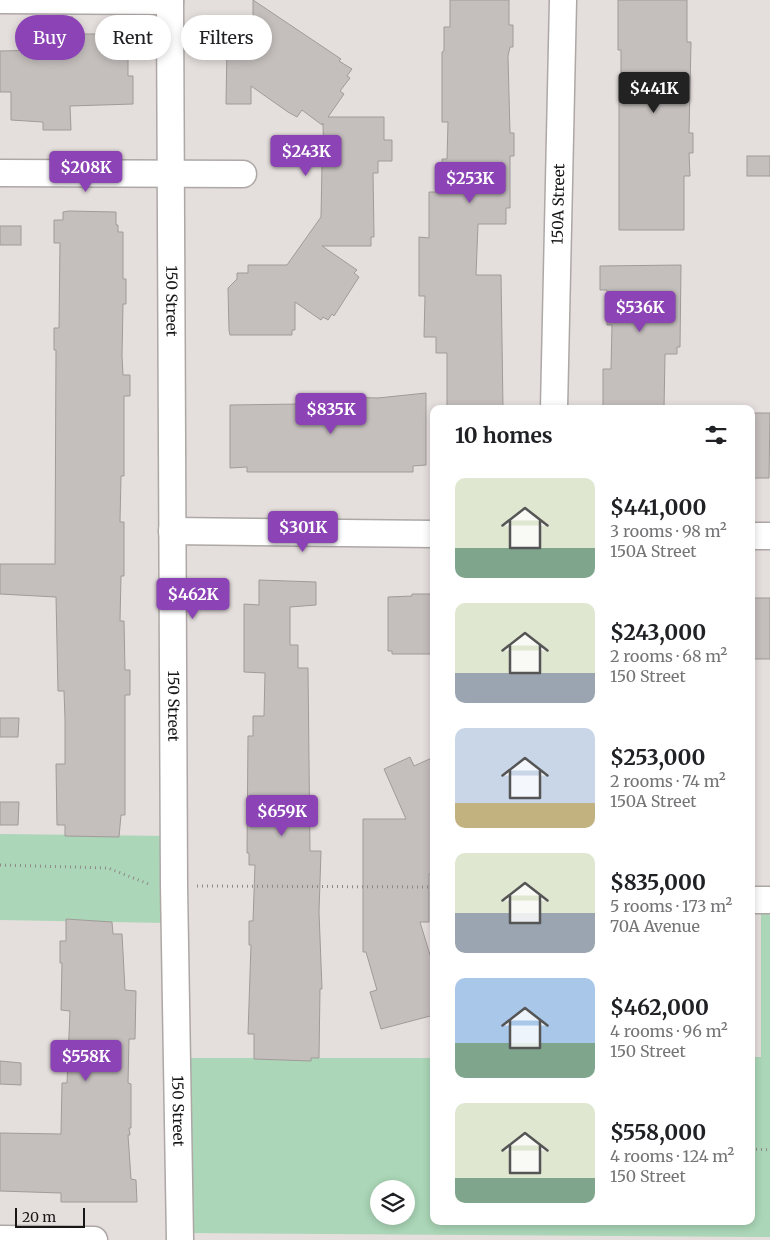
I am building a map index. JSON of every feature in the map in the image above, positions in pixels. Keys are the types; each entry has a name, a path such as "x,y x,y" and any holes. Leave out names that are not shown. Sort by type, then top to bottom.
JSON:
{"street":[{"path":"0,0 170,1"},
{"name":"150A Street","path":"554,405 563,0"},
{"name":"150 Street","path":"170,1 174,886 180,1240"},
{"path":"0,173 171,172 243,174"},
{"path":"172,531 430,534"},
{"path":"755,536 770,536"},
{"path":"755,900 770,900"},
{"path":"0,1239 94,1240"}],"path":[{"path":"0,865 108,868 149,885 158,886"},
{"path":"194,886 430,887"},
{"path":"755,1149 770,1150"}],"green space":[{"path":"0,834 169,836 168,923 0,920"},
{"path":"761,910 770,910 770,1237 186,1233 188,1058 430,1058 430,1225 755,1225 755,1057 761,1057"}],"building":[{"path":"253,0 341,59 339,61 352,69 347,76 350,78 340,91 344,94 328,117 384,117 384,140 392,140 392,161 378,161 378,173 373,173 374,237 371,237 371,246 322,246 357,270 354,273 359,277 334,316 332,314 328,320 323,317 321,320 295,302 295,330 292,330 292,335 230,335 229,330 228,288 237,279 237,273 248,273 248,265 287,265 321,217 322,166 324,166 323,123 322,125 302,110 297,117 251,86 251,104 226,104 227,60 272,60 272,15 253,15"},
{"path":"450,0 509,0 509,25 513,25 513,47 510,47 508,56 510,133 514,133 514,156 510,156 510,208 506,208 506,224 478,224 476,275 501,275 503,405 447,405 447,353 436,353 436,337 424,337 425,296 419,296 419,237 429,238 429,192 442,192 442,159 447,159 448,122 442,122 442,52 444,51 444,27 450,27"},
{"path":"618,0 687,0 687,42 691,42 689,133 693,133 693,153 689,153 690,176 684,176 684,230 619,230 621,50 618,50"},
{"path":"85,34 95,34 95,60 128,60 128,76 133,76 133,104 70,106 71,130 43,130 43,122 11,120 11,92 0,92 0,51 15,51 15,60 85,60"},
{"path":"747,156 770,156 770,176 747,176"},
{"path":"63,212 116,212 118,232 123,232 123,279 126,279 126,304 123,304 122,356 123,375 130,375 130,396 124,396 124,476 121,476 120,522 124,522 124,576 121,576 120,621 124,621 125,670 130,670 130,695 125,695 125,815 121,815 119,837 65,836 65,825 57,825 56,764 65,764 65,719 64,691 58,691 56,597 0,594 0,564 55,564 56,350 54,350 54,328 59,328 60,243 54,243 54,220 63,220"},
{"path":"0,226 21,226 21,245 0,245"},
{"path":"681,265 680,347 677,347 677,354 665,354 664,405 603,405 603,369 611,369 612,325 607,325 607,290 600,290 600,266"},
{"path":"426,393 426,465 413,466 413,472 247,472 247,467 230,468 230,405 301,404 301,396 378,398"},
{"path":"755,413 770,413 769,478 755,478"},
{"path":"259,580 316,582 316,605 290,607 290,645 298,645 298,668 308,668 310,851 321,851 319,912 322,989 320,989 319,1058 311,1058 311,1061 254,1059 254,1034 248,1034 251,945 249,945 249,921 253,921 255,865 249,865 249,853 247,853 248,736 253,736 253,716 264,716 265,673 244,672 244,604 259,605"},
{"path":"412,594 430,594 430,654 392,654 392,651 388,651 388,597 412,596"},
{"path":"755,598 770,598 770,659 755,659"},
{"path":"0,718 19,718 18,737 0,737"},
{"path":"410,757 414,766 430,759 429,922 420,922 430,955 430,1016 381,1029 370,992 377,990 366,952 363,952 363,819 406,819 384,769"},
{"path":"0,802 19,802 18,825 0,825"},
{"path":"66,919 112,922 113,934 122,934 125,990 136,991 135,1039 129,1039 128,1083 131,1084 131,1128 129,1128 130,1135 128,1135 131,1179 136,1180 137,1202 61,1202 61,1193 0,1191 0,1133 61,1134 62,1083 67,1083 70,1011 61,1010 62,963 60,963 60,941 66,941"},
{"path":"0,1061 21,1063 21,1085 0,1084"}]}
